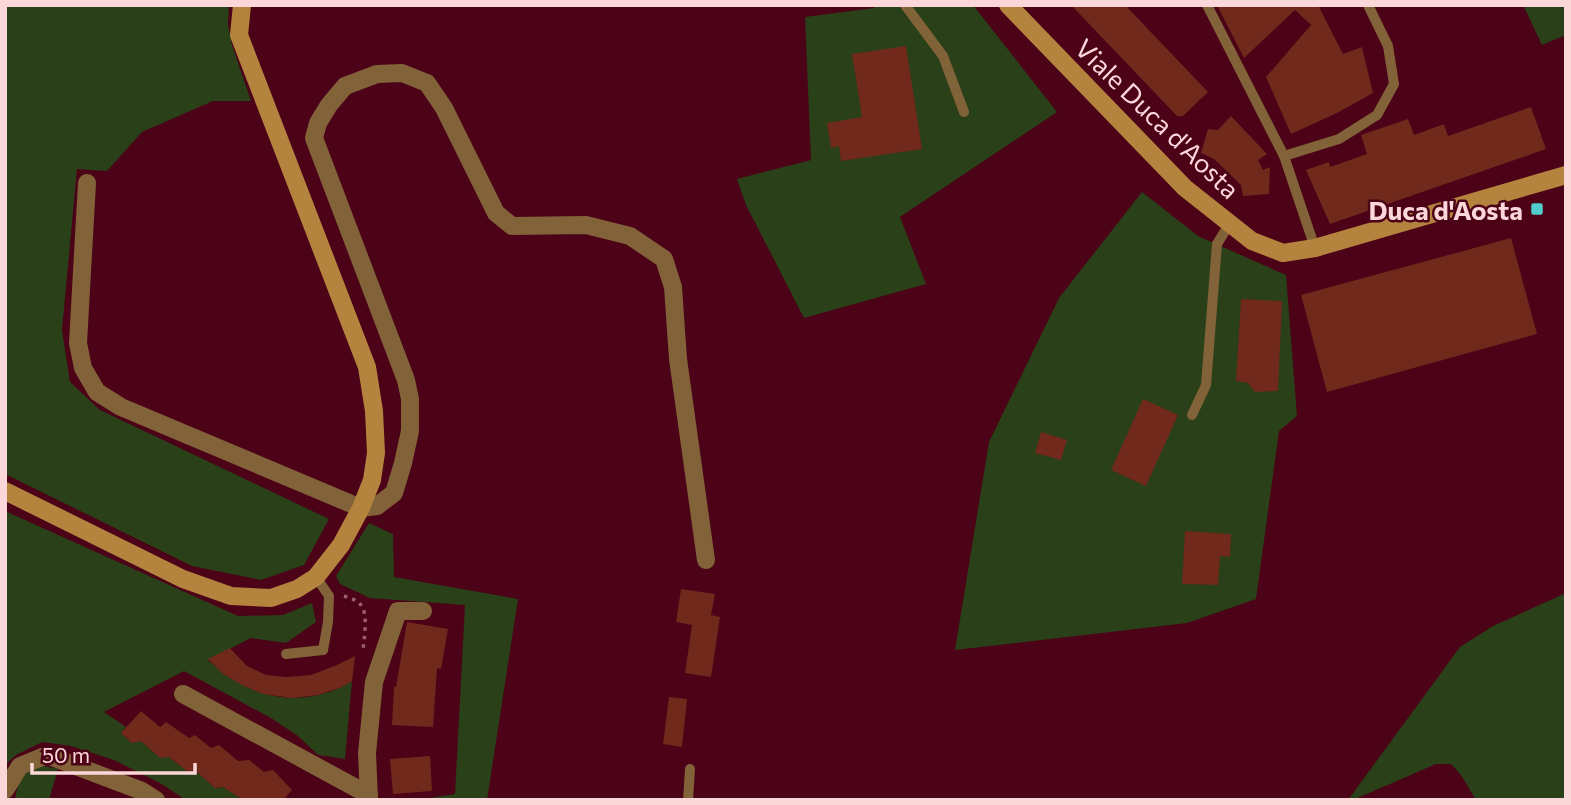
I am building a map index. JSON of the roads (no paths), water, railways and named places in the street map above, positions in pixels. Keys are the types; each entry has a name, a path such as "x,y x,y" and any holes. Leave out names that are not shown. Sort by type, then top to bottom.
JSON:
{"main road":[{"path":"5,491 183,579 231,596 271,598 296,589 316,577 341,545 361,508 372,480 376,453 374,411 367,367 239,34 242,5"},
{"name":"Viale Duca d'Aosta","path":"1008,5 1185,188 1252,241 1283,253 1315,248 1566,175"}],"street":[{"path":"87,183 78,343 83,368 97,391 121,407 361,508 377,506 394,493 410,431 410,399 406,380 314,138 318,123 328,105 345,86 376,74 402,73 427,83 444,108 496,213 512,226 586,225 630,236 664,259 673,287 678,359 706,560"},
{"path":"369,798 367,752 374,682 398,611 423,611"},
{"path":"183,694 369,798"},
{"path":"5,790 20,766 47,755 142,791 156,800"}],"lane":[{"path":"905,5 943,56 964,112"},
{"path":"1207,5 1284,156 1315,248"},
{"path":"1284,156 1339,139 1377,115 1394,84 1388,46 1368,5"},
{"path":"1192,415 1206,385 1217,244 1230,223"},
{"path":"286,654 323,650 329,596 316,577"},
{"path":"688,800 690,769"}],"place":[{"name":"Duca d'Aosta","path":"1537,209"}]}
